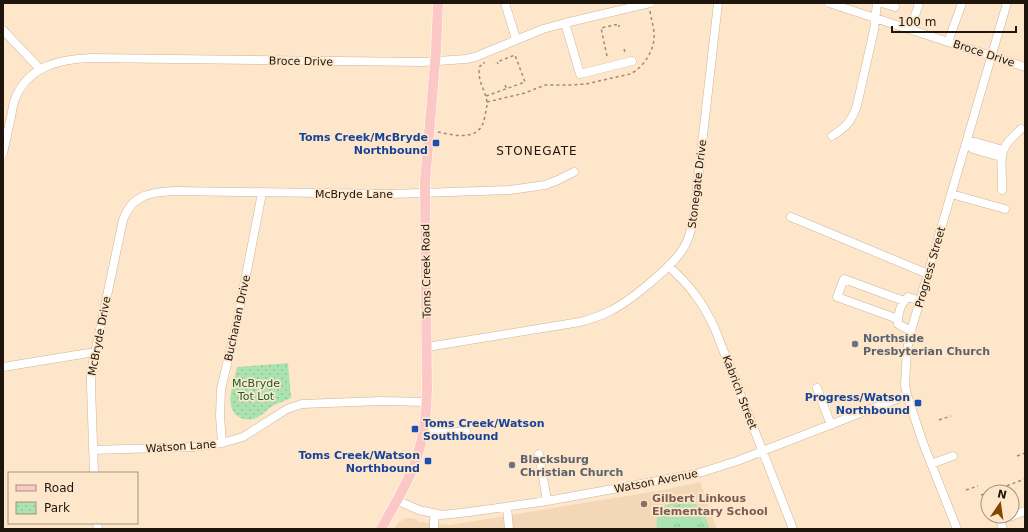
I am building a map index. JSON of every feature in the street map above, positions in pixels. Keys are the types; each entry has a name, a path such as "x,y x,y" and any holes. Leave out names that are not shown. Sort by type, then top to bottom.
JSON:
{"main road":[{"name":"Toms Creek Road","path":"381,529 415,464 424,430 427,402 426,161 435,61 438,3"}],"street":[{"path":"505,3 516,39"},
{"name":"Broce Drive","path":"3,153 14,100 23,84 40,69 58,61 85,58 421,62 466,59 516,39 565,23 650,3"},
{"name":"Stonegate Drive","path":"427,347 594,318 613,310 650,282 668,266 683,248 691,232 718,3"},
{"name":"Broce Drive","path":"829,3 1025,67"},
{"path":"832,136 848,124 854,116 861,92 874,30 877,3"},
{"path":"882,3 895,7"},
{"path":"911,29 919,3"},
{"path":"948,42 962,3"},
{"name":"Progress Street","path":"957,529 931,464 907,395 905,385 906,367 911,331 1007,3"},
{"path":"565,23 580,74 632,61"},
{"path":"3,30 40,69"},
{"path":"1002,190 1002,153 1009,141 1021,129"},
{"path":"966,142 975,142 1002,153"},
{"name":"McBryde Lane","path":"133,203 144,195 164,192 425,193 510,190 532,188 558,180 574,172"},
{"name":"Buchanan Drive","path":"222,443 220,416 221,389 237,322 262,193"},
{"path":"951,194 1005,209"},
{"name":"McBryde Drive","path":"94,472 91,372 123,220 126,212 133,203"},
{"path":"791,217 928,274"},
{"name":"Kabrich Street","path":"668,266 692,289 708,313 793,529"},
{"path":"898,319 837,297 844,279 904,301"},
{"path":"911,331 898,324 898,319 904,301 908,297 920,301"},
{"path":"3,367 95,352"},
{"path":"817,388 831,425"},
{"name":"Watson Avenue","path":"396,500 418,510 442,515 547,501 696,474 763,451 907,395"},
{"name":"Watson Lane","path":"93,450 193,447 222,443 243,437 287,409 298,405 374,401 427,402"},
{"path":"424,430 448,433 466,431"},
{"path":"539,454 547,501"},
{"path":"931,464 953,456"},
{"path":"507,507 509,529"},
{"path":"434,514 434,529"}],"path":[{"path":"607,56 603,44 601,28 618,24 619,27"},
{"path":"624,48 625,52"},
{"path":"485,96 525,82 515,55 497,62 498,64"},
{"path":"436,132 459,136 471,135 478,132 482,127 487,102 478,77 480,66 484,64 483,60"},
{"path":"521,70 525,69"},
{"path":"505,85 507,89"},
{"path":"939,420 951,416"},
{"path":"1017,456 1025,453"},
{"path":"1011,484 1025,479"},
{"path":"966,490 978,486"}],"shaded area":[{"name":"Gilbert Linkous Elementary School","path":"700,482 717,529 394,529 399,522 407,518 416,519 419,522 450,525 663,490"}],"green space":[{"name":"McBryde Tot Lot","path":"288,363 291,398 269,408 254,419 243,419 235,414 232,408 231,395 237,367"},
{"path":"680,500 686,500 696,504 702,511 710,529 707,529 700,511 696,507 690,504 677,503 666,510 662,515 660,529 657,529 656,522 660,511 664,507"},
{"path":"684,503 697,509 707,529 660,529 662,514 673,506"}],"place":[{"name":"Toms Creek/McBryde Northbound","path":"436,143"},
{"name":"Northside Presbyterian Church","path":"855,344"},
{"name":"Progress/Watson Northbound","path":"918,403"},
{"name":"Toms Creek/Watson Southbound","path":"415,429"},
{"name":"Toms Creek/Watson Northbound","path":"428,461"},
{"name":"Blacksburg Christian Church","path":"512,465"},
{"name":"Gilbert Linkous Elementary School","path":"644,504"}],"district":[{"name":"STONEGATE","path":"537,151"}]}
